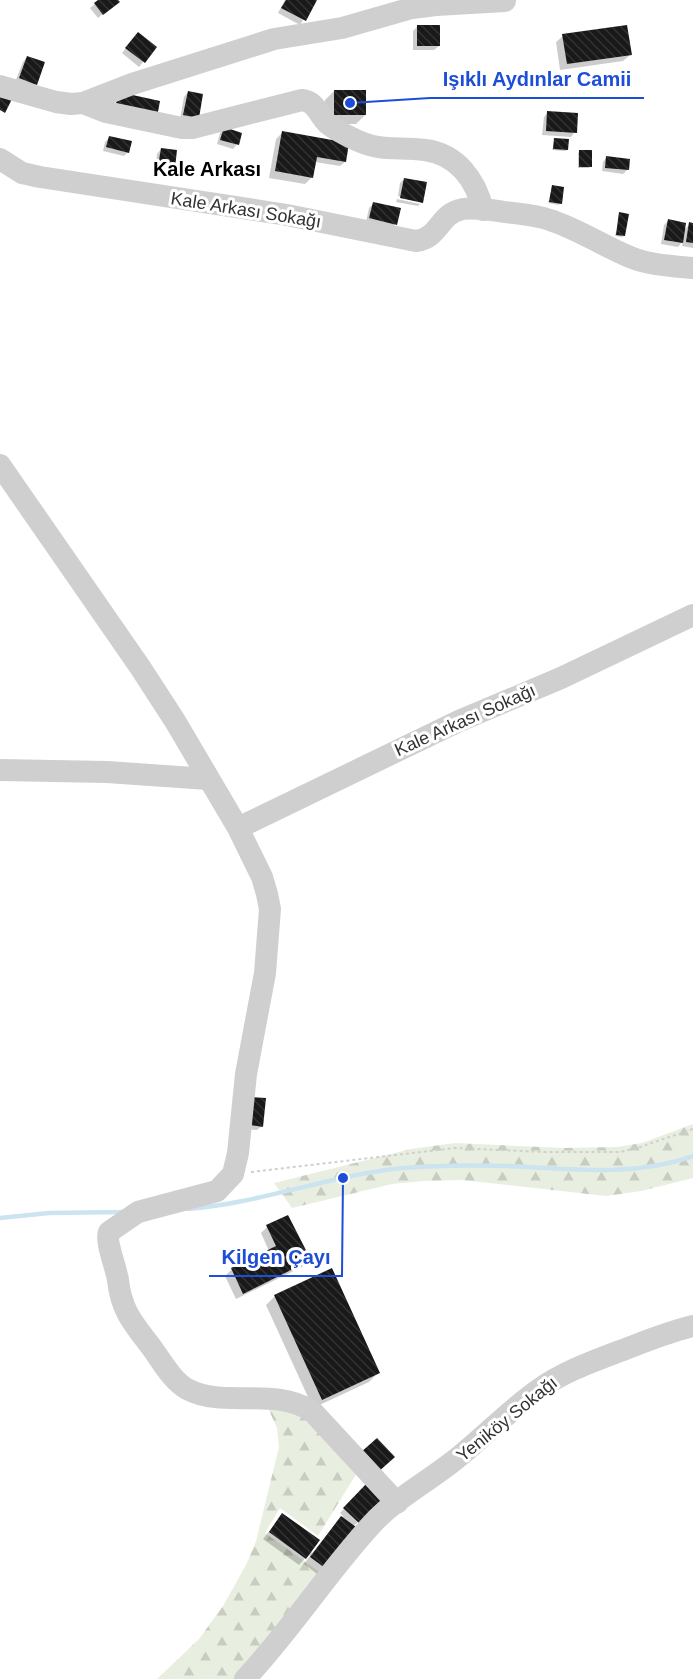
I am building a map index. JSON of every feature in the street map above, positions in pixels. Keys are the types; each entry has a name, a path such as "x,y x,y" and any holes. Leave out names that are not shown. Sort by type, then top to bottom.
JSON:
{"street":[{"path":"0,86 56,102 83,103 132,84 274,39 342,28 412,8 505,1"},
{"path":"83,103 115,114 192,128 308,100 314,104 333,128 367,146 426,150 449,158 469,175 475,184 483,210"},
{"name":"Kale Arkası Sokağı","path":"0,159 22,173 40,177 287,215 416,241 425,240 432,234 448,213 465,209 552,220 631,258 693,268"},
{"path":"0,465 175,721 238,828 262,877 270,909 265,973 246,1074 238,1153 232,1174 217,1191 138,1212 109,1232 107,1241 115,1260 119,1295 129,1318 176,1380 187,1389 225,1397 289,1400 300,1403 312,1411 397,1503"},
{"name":"Kale Arkası Sokağı","path":"238,828 459,721 561,678 693,615"},
{"path":"0,770 117,772 208,779"},
{"name":"Yeniköy Sokağı","path":"245,1679 305,1608 347,1552 374,1522 454,1461 536,1391 558,1376 644,1342 693,1326"}],"path":[{"path":"232,1174 455,1148 620,1152 693,1129"}],"green space":[{"path":"693,1124 693,1178 641,1191 606,1196 462,1180 424,1181 392,1184 292,1208 274,1183 411,1149 455,1143 563,1148 617,1147 642,1143"},
{"path":"297,1407 360,1468 318,1536 280,1508 265,1533 321,1573 236,1679 157,1679 199,1639 223,1606 246,1565 256,1541 279,1447 277,1428 268,1408"}],"building":[{"path":"98,0 118,0 120,2 103,15 94,3"},
{"path":"286,0 317,0 306,21 281,8"},
{"path":"417,25 440,25 440,46 417,46"},
{"path":"627,25 632,55 567,64 562,34"},
{"path":"138,32 157,47 145,63 125,48"},
{"path":"27,56 45,62 37,85 19,78"},
{"path":"334,90 366,90 366,115 334,115"},
{"path":"188,91 203,94 199,118 183,115"},
{"path":"119,92 160,101 157,117 115,107"},
{"path":"0,93 12,99 5,113 0,110"},
{"path":"547,111 578,113 577,133 546,131"},
{"path":"224,127 242,133 239,145 220,140"},
{"path":"282,131 349,143 346,162 317,157 313,178 275,171"},
{"path":"109,136 132,141 129,153 106,147"},
{"path":"554,138 569,139 568,150 553,149"},
{"path":"161,148 177,150 175,168 158,166"},
{"path":"579,150 592,150 592,167 579,167"},
{"path":"606,156 630,159 629,170 605,168"},
{"path":"404,178 427,182 423,203 400,198"},
{"path":"552,185 564,187 562,204 549,202"},
{"path":"373,202 401,208 397,225 369,218"},
{"path":"619,212 629,214 625,236 616,235"},
{"path":"668,219 686,223 683,243 664,240"},
{"path":"689,222 693,223 693,243 686,242"},
{"path":"252,1097 266,1098 263,1127 250,1125"},
{"path":"288,1215 311,1260 243,1294 231,1268 276,1246 266,1225"},
{"path":"332,1268 380,1373 322,1400 274,1295"},
{"path":"377,1438 395,1457 377,1473 360,1453"},
{"path":"368,1482 384,1497 359,1523 343,1508"},
{"path":"282,1513 320,1540 306,1559 269,1532"},
{"path":"341,1516 356,1527 325,1568 310,1557"}],"waterway":[{"path":"188,1209 243,1201 349,1177 403,1168 482,1165 602,1170 648,1167 693,1156"},
{"path":"0,1218 49,1213 123,1212"}],"place":[{"name":"Işıklı Aydınlar Camii","path":"350,103"},
{"name":"Kilgen Çayı","path":"343,1178"}],"district":[{"name":"Kale Arkası","path":"207,169"}]}
